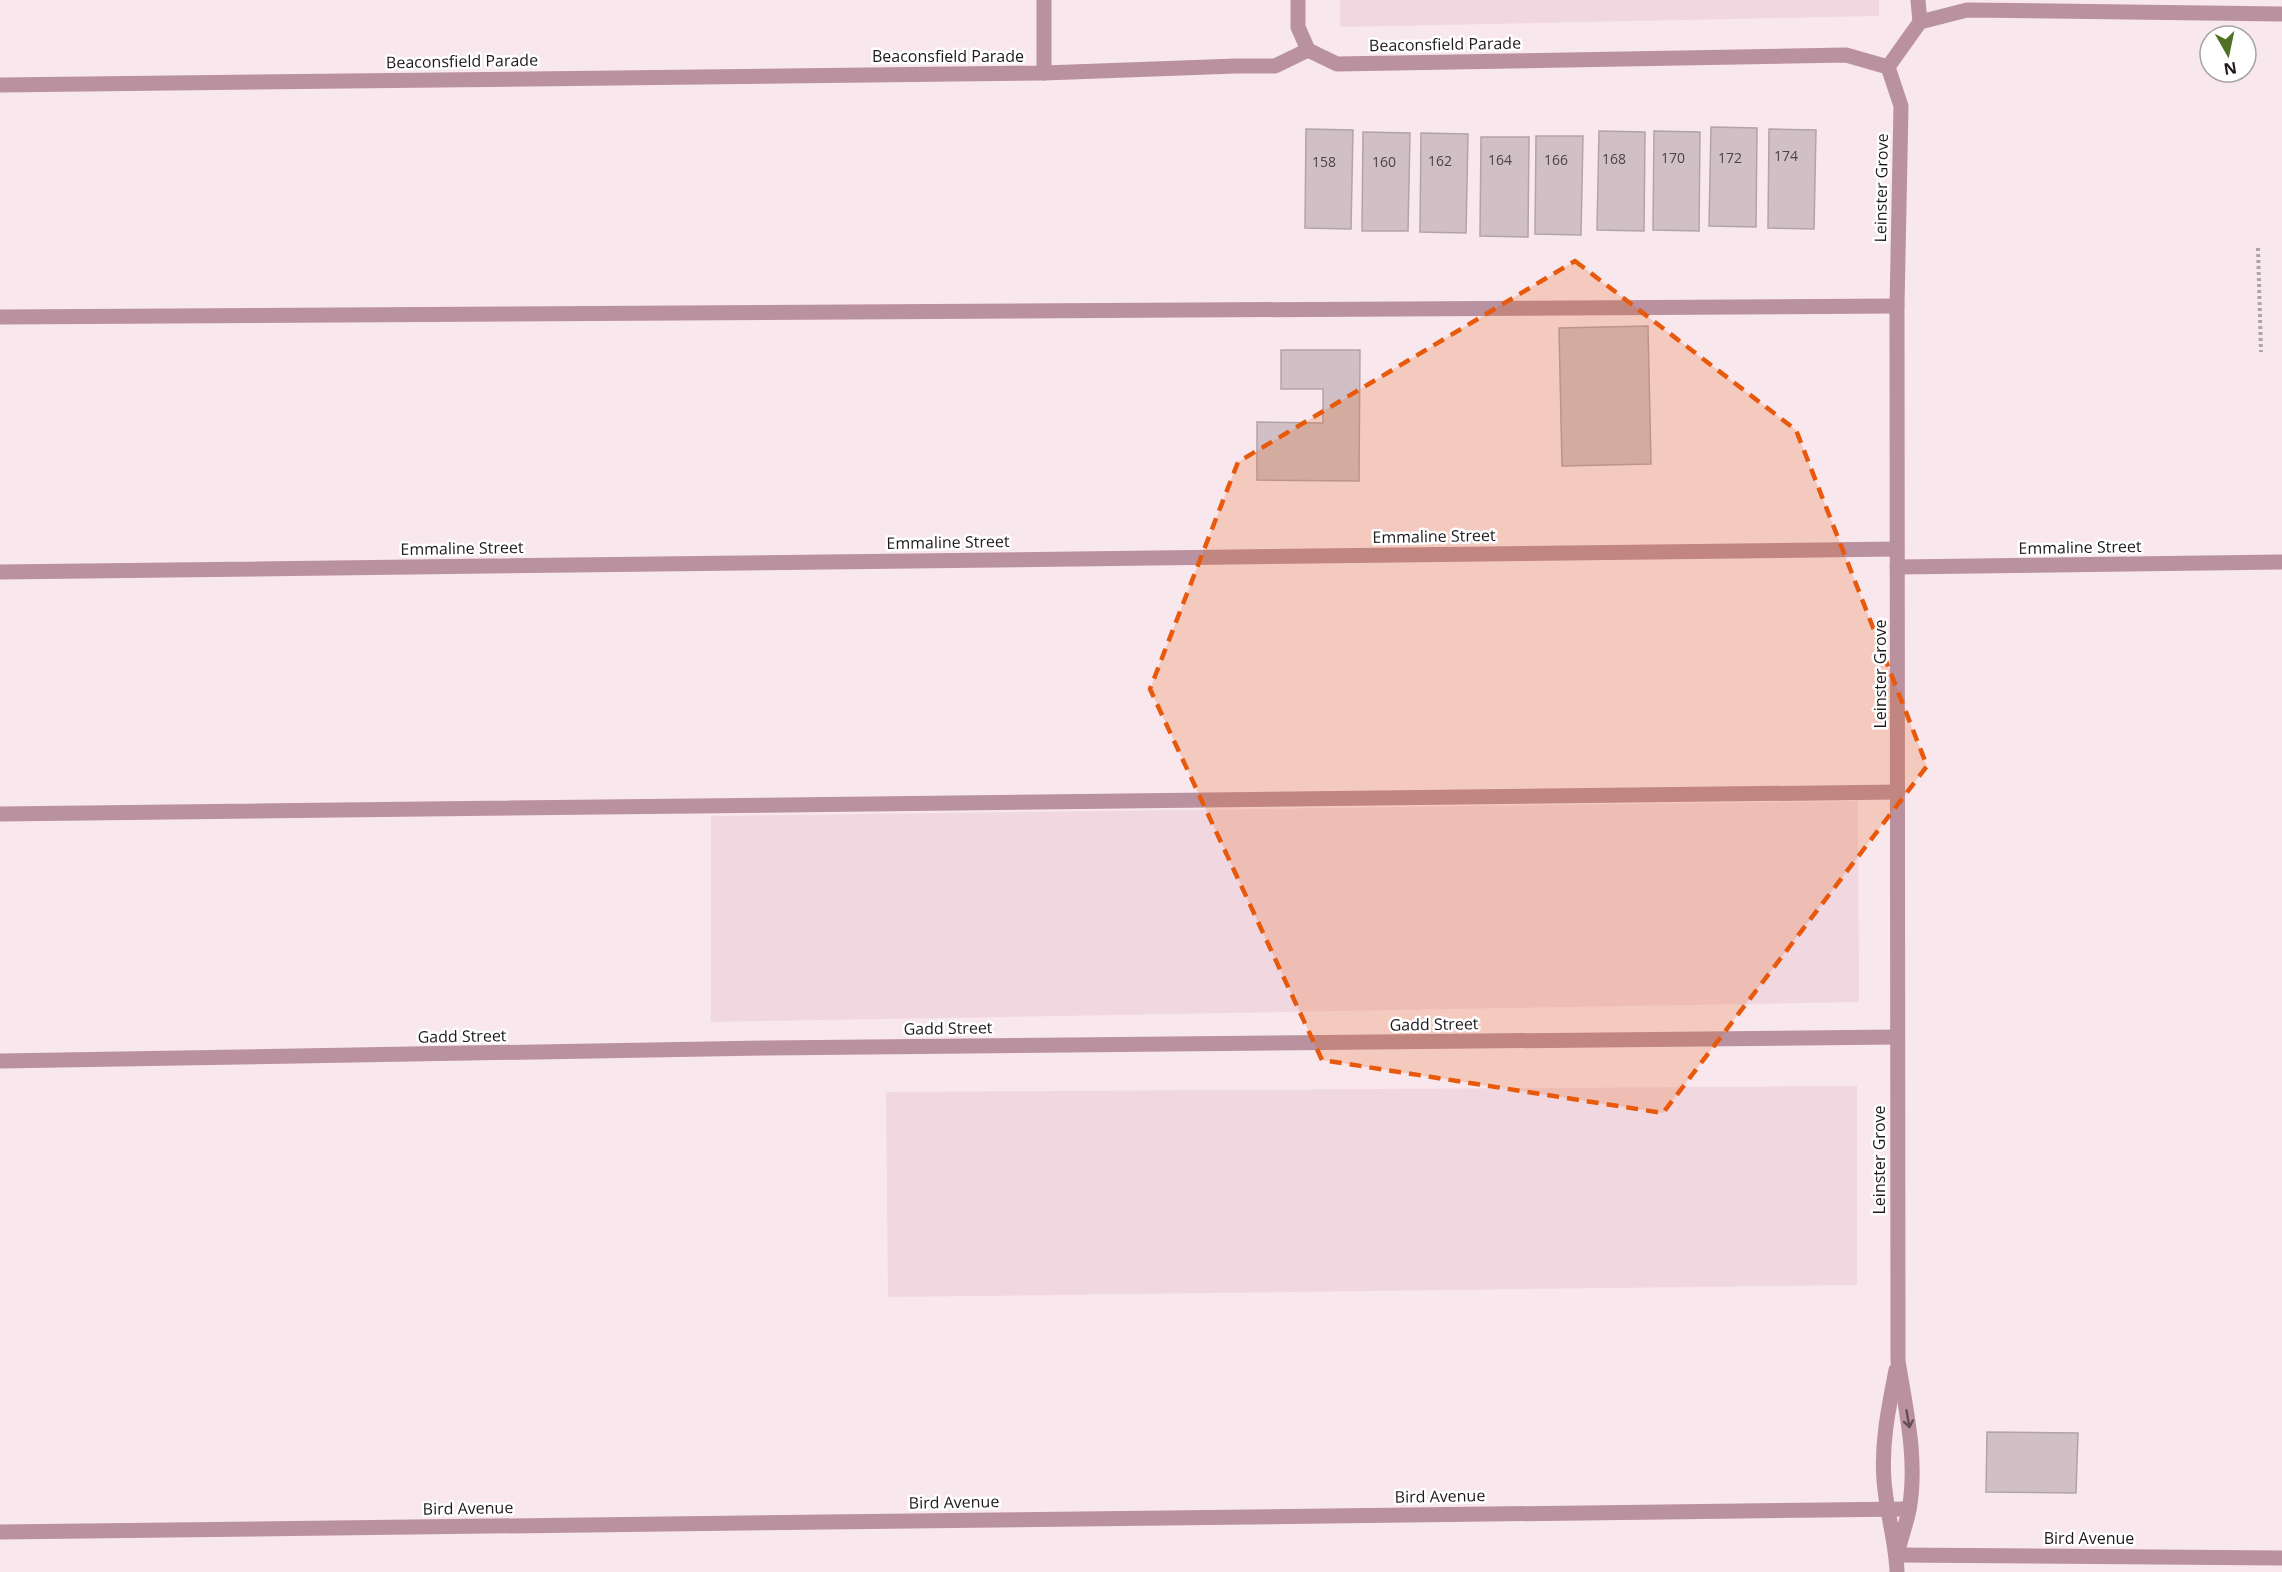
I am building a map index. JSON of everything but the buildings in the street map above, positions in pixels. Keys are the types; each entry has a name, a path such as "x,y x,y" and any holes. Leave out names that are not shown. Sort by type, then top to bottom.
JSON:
{"street":[{"path":"1044,0 1044,73"},
{"path":"1298,0 1298,27 1308,50"},
{"path":"1918,0 1920,22"},
{"path":"1888,67 1920,22 1967,10 2282,14"},
{"name":"Beaconsfield Parade","path":"0,84 1044,73 1275,66 1308,50 1337,64 1845,55 1888,67"},
{"name":"Leinster Grove","path":"1888,67 1901,106 1897,306 1898,1361 1910,1429 1911,1470 1909,1509 1896,1555"},
{"path":"0,317 1897,306"},
{"name":"Emmaline Street","path":"0,572 1897,549"},
{"name":"Emmaline Street","path":"1897,567 2282,562"},
{"path":"0,814 1898,792"},
{"name":"Gadd Street","path":"0,1061 802,1048 1897,1037"},
{"name":"Leinster Grove","path":"1897,1572 1884,1478 1885,1427 1898,1361"},
{"name":"Bird Avenue","path":"0,1532 1909,1509"},
{"name":"Bird Avenue","path":"1896,1555 2282,1558"}],"path":[{"path":"2258,248 2261,352"}],"highlighted area":[{"path":"1575,261 1796,430 1927,766 1663,1113 1322,1060 1150,689 1238,462"}],"shaded area":[{"path":"1340,0 1879,0 1879,16 1340,27"},
{"path":"1858,801 1859,1002 711,1022 711,816"},
{"path":"1857,1086 1857,1285 888,1297 886,1092"}]}
